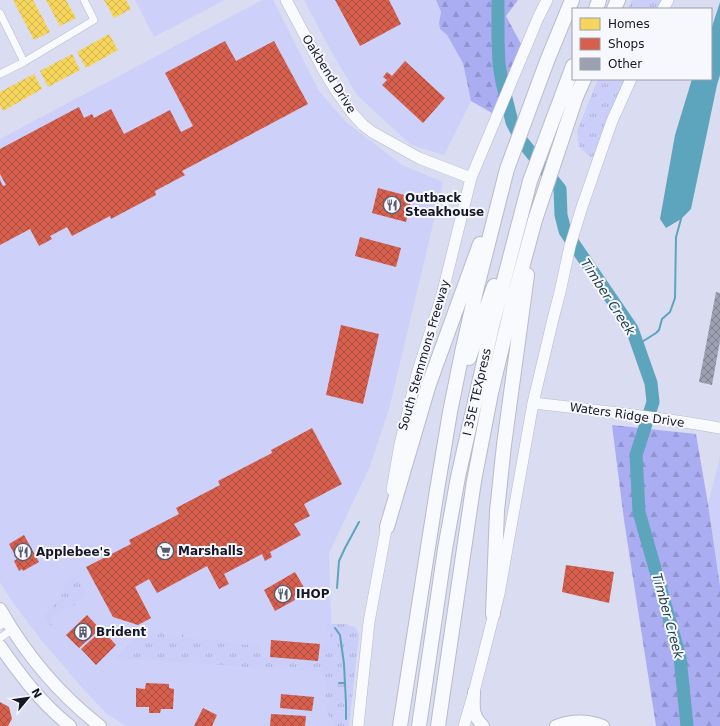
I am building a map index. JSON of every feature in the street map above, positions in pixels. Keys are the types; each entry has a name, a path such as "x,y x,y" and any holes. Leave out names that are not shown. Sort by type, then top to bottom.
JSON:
{"highway":[{"path":"387,527 429,384 547,61 572,0"},
{"name":"I 35E TEXpress","path":"419,726 445,549 458,477 492,326 530,181 572,70"},
{"path":"423,726 491,393 512,302 535,220 583,80"},
{"path":"400,726 450,412 474,298 507,169"},
{"path":"450,412 530,181"},
{"path":"493,614 497,511 504,445 535,220"},
{"path":"438,726 474,482"}],"main road":[{"name":"Oakbend Drive","path":"286,0 324,71 352,113 363,125 372,132 419,158 472,178"},
{"name":"South Stemmons Freeway","path":"358,726 370,622 400,444 417,374 442,295 472,178 489,134 547,0"},
{"path":"464,726 499,594 533,403 570,246 612,121 631,80"},
{"name":"Waters Ridge Drive","path":"533,403 611,412 720,428"},
{"path":"0,609 7,625 59,689 81,711 100,726"},
{"path":"0,646 41,700 70,726"},
{"path":"474,692 474,712 479,722 483,726"},
{"path":"556,726 565,723 582,721 603,726"}],"street":[{"path":"0,74 24,62 94,20 84,0"},
{"path":"0,13 24,62"},
{"path":"0,638 7,625"}],"shaded area":[{"path":"135,0 225,0 154,37"},
{"path":"262,0 273,0 319,91 346,122 402,165 443,182 389,409 370,466 329,553 335,726 126,726 106,713 86,692 42,641 11,600 0,582 0,139"},
{"path":"304,0 436,0 441,12 439,23 440,29 447,35 463,63 471,101 444,155 411,145 357,95 331,51"},
{"path":"720,2 720,75 691,209 681,219 666,228 660,219 675,135 692,80 712,80 712,27"},
{"path":"720,457 720,586 708,504"}],"green space":[{"path":"436,0 518,0 506,16 521,44 492,113 471,101 463,63 447,35 440,29 439,23 441,12"},
{"path":"632,0 665,0 661,8 628,8"},
{"path":"598,80 628,80 592,158 579,147 577,131"},
{"path":"612,425 696,434 720,586 720,726 656,726 624,520"},
{"path":"74,577 82,585 85,596 70,609 66,606 50,620 53,625 50,625 45,618 45,614 52,608 59,598 68,579"},
{"path":"347,624 356,628 359,635 349,726 333,726 333,721 327,710 327,705 330,700 326,697 325,678 319,672 276,667 273,669 133,659 118,661 117,655 136,639 154,634 155,636 164,630 164,636 182,638 183,631 184,638 225,641 261,646 261,657 319,663 322,645 330,642 330,631 325,631 328,625"}],"building: Homes":[{"path":"13,0 33,0 50,32 34,40"},
{"path":"46,0 66,0 76,18 60,26"},
{"path":"104,0 126,0 131,9 114,18"},
{"path":"109,34 118,50 86,68 77,52"},
{"path":"72,54 80,70 48,87 40,71"},
{"path":"34,74 42,89 3,111 0,105 0,92"}],"building: Shops":[{"path":"335,0 389,0 401,24 360,46"},
{"path":"225,41 236,61 274,41 308,104 182,171 185,175 155,191 156,195 111,219 110,216 72,236 67,227 50,236 52,239 39,246 30,229 0,245 0,180 3,186 6,185 0,174 0,149 79,107 84,118 92,114 94,118 111,109 124,134 170,110 181,132 193,126 165,73"},
{"path":"405,61 445,98 423,123 382,85 387,80 383,77 387,72 392,76"},
{"name":"Outback Steakhouse","path":"378,188 412,197 406,222 372,213"},
{"path":"360,237 401,248 396,267 355,256"},
{"path":"341,325 379,334 363,404 326,395"},
{"path":"312,428 342,484 304,504 310,516 294,524 301,535 270,552 272,557 265,561 262,554 224,574 229,584 219,589 207,566 157,593 149,579 135,587 151,618 138,625 113,617 86,567 131,544 129,540 179,514 176,508 220,485 218,481 272,453 271,450"},
{"name":"Applebee's","path":"24,535 39,562 23,571 22,569 19,571 14,561 17,559 9,544"},
{"path":"566,565 614,572 609,603 562,592"},
{"name":"IHOP","path":"295,572 306,591 294,597 295,600 275,611 264,590"},
{"name":"Brident","path":"87,615 100,629 79,648 66,635"},
{"path":"102,630 116,645 96,665 81,649"},
{"path":"271,640 320,644 318,661 270,657"},
{"path":"146,683 169,684 169,688 174,689 173,709 161,709 160,713 149,713 149,707 136,707 136,688 145,689"},
{"path":"281,694 314,697 312,711 280,708"},
{"path":"0,702 9,707 12,719 8,726 0,726"},
{"path":"203,708 217,715 212,726 194,726"},
{"path":"271,714 306,716 305,726 270,726"}],"building: Other":[{"path":"716,292 720,293 720,341 712,385 699,382"}],"waterway":[{"name":"Timber Creek","path":"498,0 499,64 512,122 521,140 560,189 561,215 565,231 632,329 651,383 653,402 636,455 639,512 680,657 687,726"},
{"path":"637,345 659,330 662,319 670,312 675,298 676,237 681,219"},
{"path":"337,588 339,561 359,522"},
{"path":"335,628 340,635 344,664 346,719"},
{"path":"339,683 345,683"}],"place":[{"name":"Outback Steakhouse","path":"392,205"},
{"name":"Marshalls","path":"165,551"},
{"name":"Applebee's","path":"23,552"},
{"name":"IHOP","path":"283,594"},
{"name":"Brident","path":"83,632"}]}
